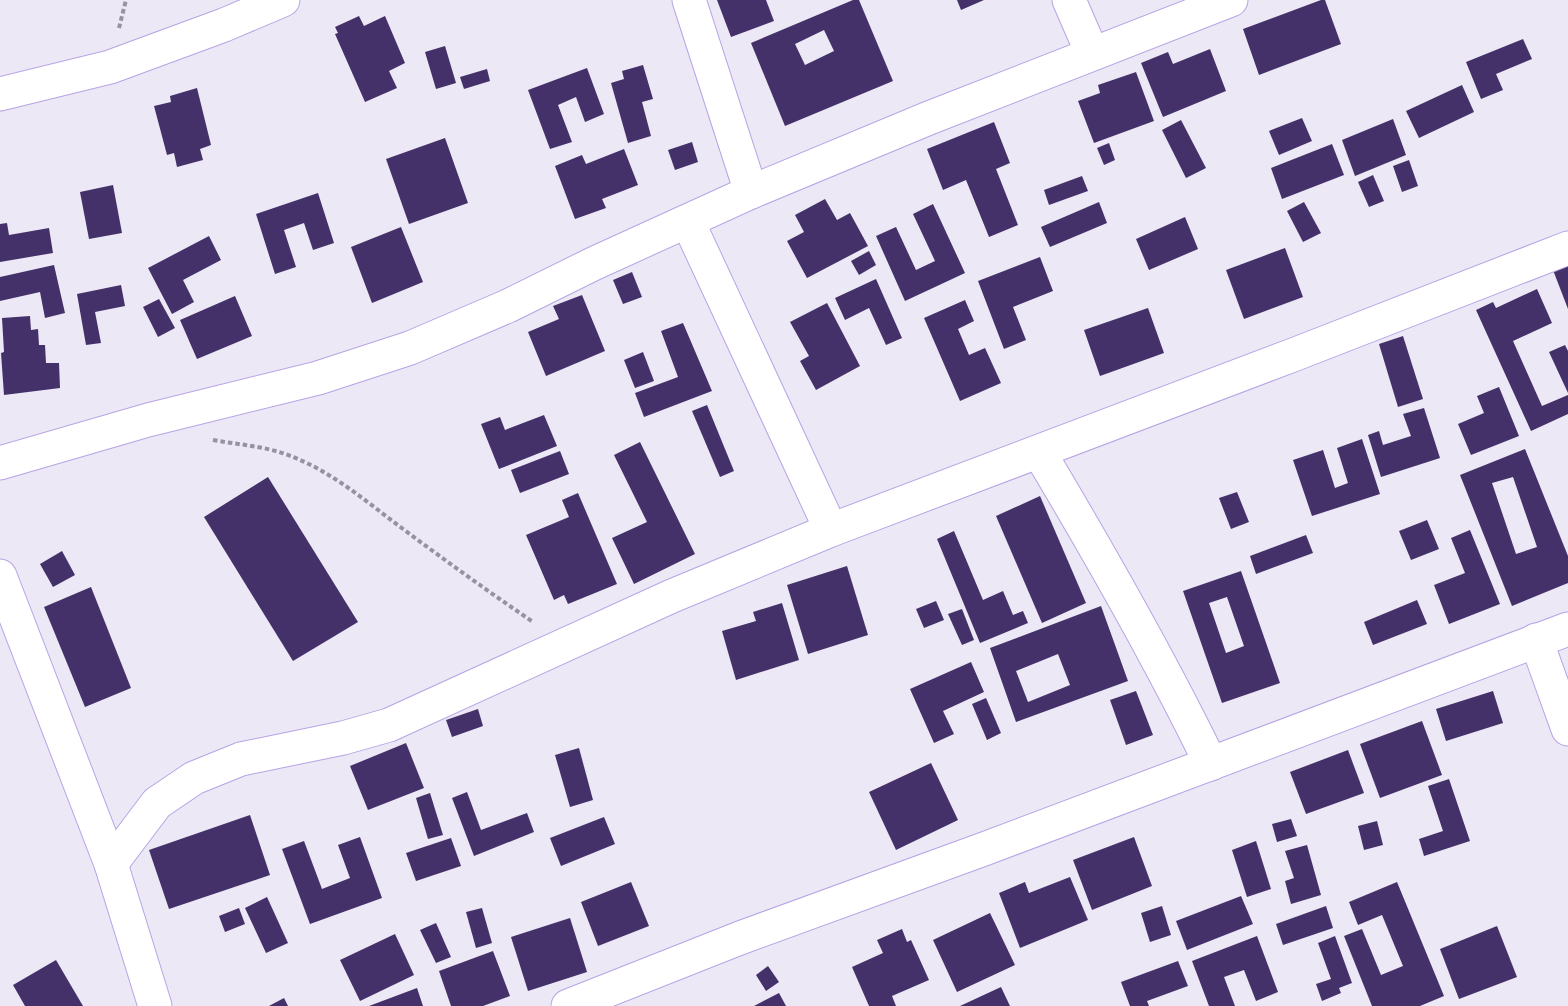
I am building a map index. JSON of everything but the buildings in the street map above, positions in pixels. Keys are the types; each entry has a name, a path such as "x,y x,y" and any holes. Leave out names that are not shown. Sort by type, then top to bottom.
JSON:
{"street":[{"path":"0,94 110,67 224,25 283,0"},
{"path":"689,0 751,192"},
{"path":"1069,0 1092,53"},
{"path":"0,463 148,420 318,378 410,348 508,306 595,263 751,192 1092,53 1230,0"},
{"path":"688,222 831,530"},
{"path":"111,864 157,803 194,778 241,759 343,738 389,725 672,596 831,530 1568,248"},
{"path":"1039,452 1087,531 1173,686 1210,764"},
{"path":"0,576 111,864 155,1006"},
{"path":"588,1002 740,938 1568,629"},
{"path":"1536,640 1568,729"}],"path":[{"path":"204,439 264,448 292,456 320,470 471,580 566,644"}]}
